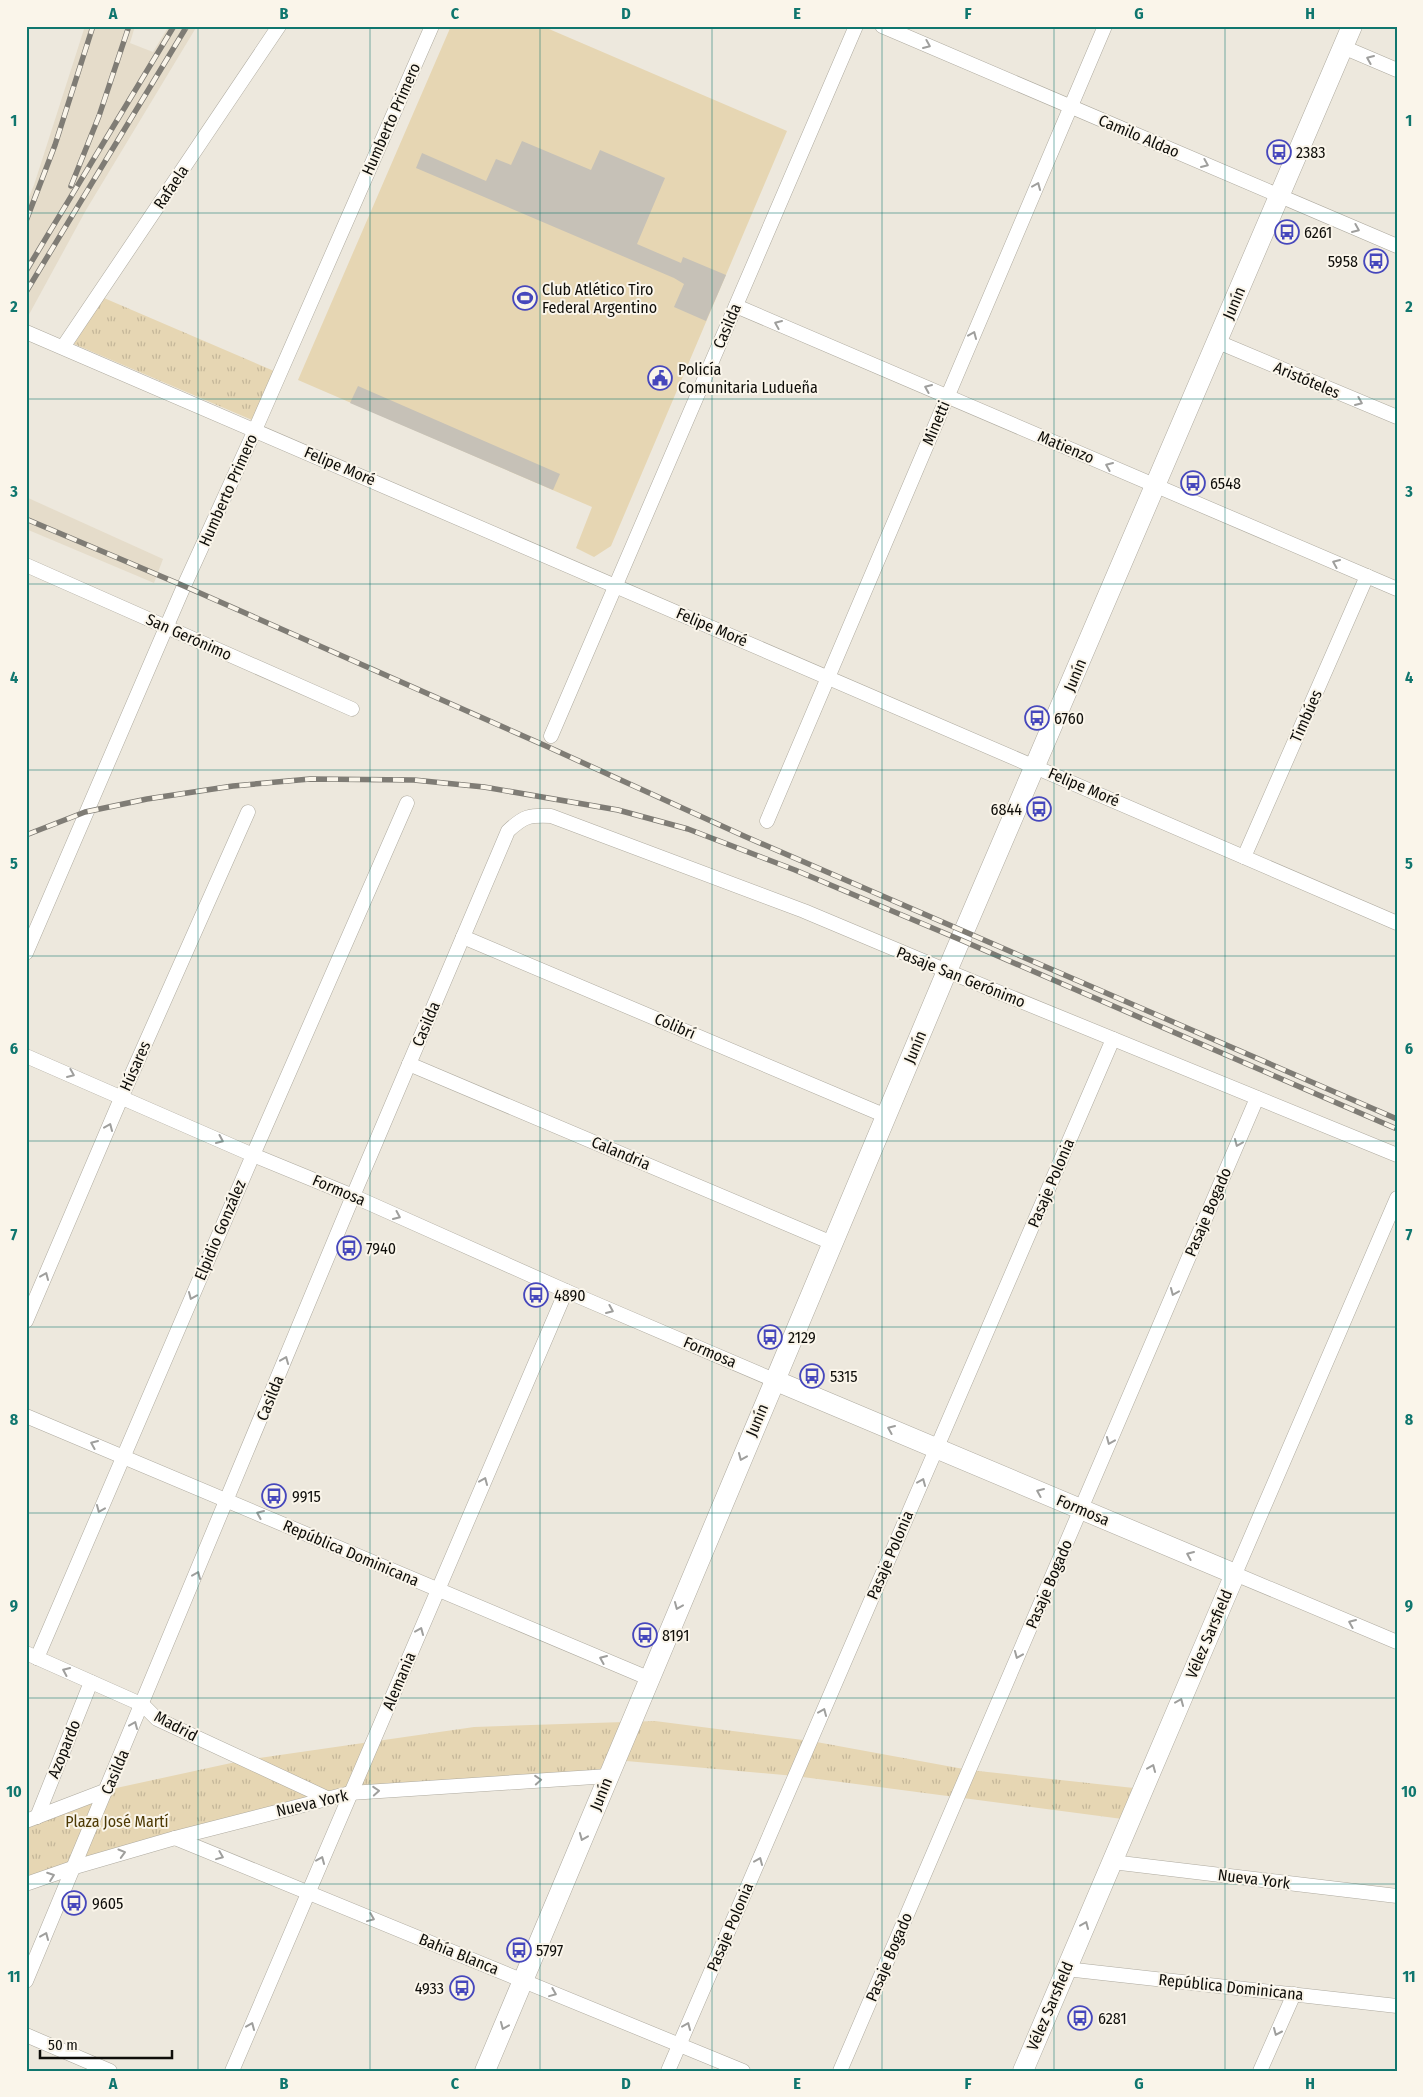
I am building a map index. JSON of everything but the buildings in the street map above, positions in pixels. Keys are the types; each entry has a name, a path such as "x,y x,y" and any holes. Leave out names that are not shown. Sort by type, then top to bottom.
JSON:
{"main road":[{"name":"Junín","path":"485,2071 524,1981 648,1678 947,971 1352,26"},
{"name":"Formosa","path":"774,1380 1235,1574"},
{"name":"Vélez Sarsfield","path":"1022,2071 1235,1574"}],"street":[{"name":"Rafaela","path":"62,347 279,26"},
{"name":"Humberto Primero","path":"26,953 85,812 168,627 184,586 256,430 432,26"},
{"name":"Casilda","path":"551,736 856,26"},
{"name":"Camilo Aldao","path":"882,26 1397,246"},
{"name":"Minetti","path":"767,821 1105,26"},
{"path":"1343,48 1397,70"},
{"name":"Matienzo","path":"736,306 1397,589"},
{"name":"Felipe Moré","path":"26,332 1397,923"},
{"name":"Aristóteles","path":"1218,342 1397,417"},
{"name":"San Gerónimo","path":"26,565 352,709"},
{"name":"Timbúes","path":"1244,857 1367,576"},
{"name":"Elpidio González","path":"31,1655 123,1456 252,1154 408,803"},
{"name":"Húsares","path":"26,1321 122,1096 248,812"},
{"name":"Pasaje San Gerónimo","path":"521,819 551,816 804,910 947,971 1397,1155"},
{"name":"Casilda","path":"26,1981 228,1500 353,1196 508,831 521,819"},
{"name":"Colibrí","path":"463,937 886,1116"},
{"name":"Pasaje Polonia","path":"668,2071 1113,1039"},
{"name":"Formosa","path":"26,1056 353,1196 566,1291 774,1380"},
{"name":"Calandria","path":"409,1064 832,1243"},
{"name":"Pasaje Bogado","path":"840,2071 1257,1098"},
{"name":"Vélez Sarsfield","path":"1235,1574 1397,1198"},
{"name":"Alemania","path":"232,2071 566,1291"},
{"name":"República Dominicana","path":"26,1416 648,1678"},
{"name":"Formosa","path":"1235,1574 1397,1642"},
{"name":"Madrid","path":"31,1655 142,1705 157,1720 327,1798"},
{"name":"Azopardo","path":"32,1819 91,1682"},
{"name":"Nueva York","path":"26,1884 75,1867 175,1838 350,1793 608,1776"},
{"path":"32,1819 107,1790"},
{"name":"Bahía Blanca","path":"175,1838 743,2071"},
{"name":"Nueva York","path":"1112,1862 1397,1896"},
{"name":"República Dominicana","path":"1066,1969 1397,2006"},
{"path":"1260,2071 1294,1994"},
{"path":"26,2035 110,2071"}],"shaded area":[{"path":"85,26 135,26 130,43 153,52 169,26 197,26 86,210 26,320 26,204 34,185"},
{"path":"26,497 163,559 154,583 26,529"}],"green space":[{"name":"Club Atlético Tiro Federal Argentino","path":"451,26 542,26 787,131 611,546 594,557 576,548 592,507 298,380"},
{"path":"104,298 274,371 252,420 74,344"},
{"name":"Plaza José Martí","path":"655,1721 811,1741 969,1770 1143,1789 1130,1820 795,1776 615,1760 609,1776 350,1793 26,1884 26,1821 107,1790 245,1760 474,1727"}],"railway":[{"path":"26,221 55,145 93,26"},
{"path":"71,186 99,116 129,26"},
{"path":"26,271 174,26"},
{"path":"26,292 187,26"},
{"path":"26,519 184,586 744,836 1397,1119"},
{"path":"26,835 85,812 147,799 233,786 310,779 414,780 484,787 618,810 688,829 795,870 1397,1129"}],"place":[{"name":"2383","path":"1279,152"},
{"name":"6261","path":"1287,232"},
{"name":"5958","path":"1376,261"},
{"name":"Club Atlético Tiro Federal Argentino","path":"525,298"},
{"name":"Policía Comunitaria Ludueña","path":"660,378"},
{"name":"6548","path":"1193,483"},
{"name":"6760","path":"1037,718"},
{"name":"6844","path":"1039,809"},
{"name":"7940","path":"349,1248"},
{"name":"4890","path":"536,1295"},
{"name":"2129","path":"770,1337"},
{"name":"5315","path":"812,1376"},
{"name":"9915","path":"274,1496"},
{"name":"8191","path":"645,1635"},
{"name":"9605","path":"74,1903"},
{"name":"5797","path":"519,1950"},
{"name":"4933","path":"462,1988"},
{"name":"6281","path":"1080,2018"}]}
